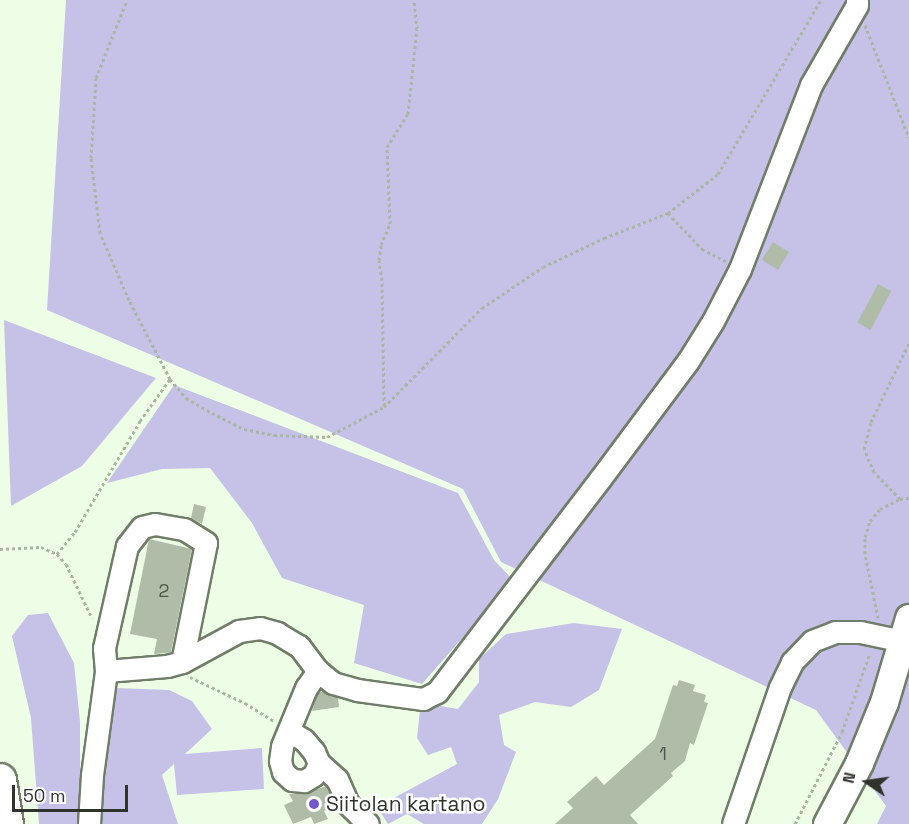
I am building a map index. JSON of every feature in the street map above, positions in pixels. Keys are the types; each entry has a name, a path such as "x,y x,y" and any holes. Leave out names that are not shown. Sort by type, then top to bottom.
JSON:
{"highway":[{"path":"0,780 7,824"}],"main road":[{"path":"827,824 859,763 884,702 906,629"}],"street":[{"path":"106,671 174,664 239,631 260,628 277,633 299,646 318,671 333,683 357,690 423,699 437,692 688,361 713,321 740,269 811,85 857,2"},
{"path":"89,824 92,775 106,671 104,648 127,546 142,527 155,524 184,529 206,543 174,664"},
{"path":"733,824 780,687 792,662 812,641 835,632 876,634 906,629"},
{"path":"318,671 306,688 282,746 283,772 292,780 304,781 314,775 318,763"},
{"path":"288,731 304,740 314,752 318,763 337,779 348,804 368,824"}],"path":[{"path":"127,0 96,78 91,158 100,233 129,300 170,379 186,398 244,429 274,435 327,437 384,407 482,308 543,267 604,238 668,213 718,174 821,0"},
{"path":"384,407 382,280 379,260 381,245 390,224 387,147 408,114 417,29 414,0"},
{"path":"857,2 909,138"},
{"path":"668,213 702,249 740,269"},
{"path":"900,499 874,472 864,449 871,422 909,343"},
{"path":"57,554 75,532 134,431 170,379"},
{"path":"795,824 842,732 876,634 877,607 865,554 865,537 870,521 880,509 900,499 909,498"},
{"path":"0,549 42,547 57,554 66,564 104,648"},
{"path":"174,664 245,703 288,731"}],"shaded area":[{"path":"66,0 909,0 909,824 877,824 886,806 816,710 501,562 463,489 47,310"},
{"path":"4,320 156,378 82,466 11,506"},
{"path":"174,385 458,493 494,560 513,580 422,684 354,663 364,605 282,578 252,523 210,468 162,469 107,483"},
{"path":"48,613 74,663 80,722 80,824 39,824 31,718 12,636 28,615"},
{"path":"574,623 622,629 599,690 571,707 535,702 499,715 504,745 516,752 498,799 482,824 424,824 407,814 388,824 377,807 457,764 451,747 428,755 417,738 420,710 440,706 458,709 479,682 479,659 506,634"},
{"path":"115,688 169,690 192,701 212,729 185,754 262,748 264,789 177,795 174,764 162,775 178,824 100,824"}],"building":[{"path":"773,242 789,252 778,270 762,260"},
{"path":"878,284 891,291 871,330 857,323"},
{"path":"194,504 206,507 202,524 191,518"},
{"path":"149,539 192,549 171,652 154,654 157,639 130,634"},
{"path":"679,680 695,685 693,691 706,695 704,702 708,703 694,745 690,743 685,761 671,773 673,776 630,815 638,824 555,824 573,808 567,802 596,776 604,785 655,739 673,685 677,686"},
{"path":"323,691 338,698 339,707 312,711 317,694"},
{"name":"Siitolan kartano","path":"326,786 335,806 324,811 328,819 314,824 311,817 293,824 284,805 293,801 289,794 304,794"}],"place":[{"name":"Siitolan kartano","path":"314,804"}]}
